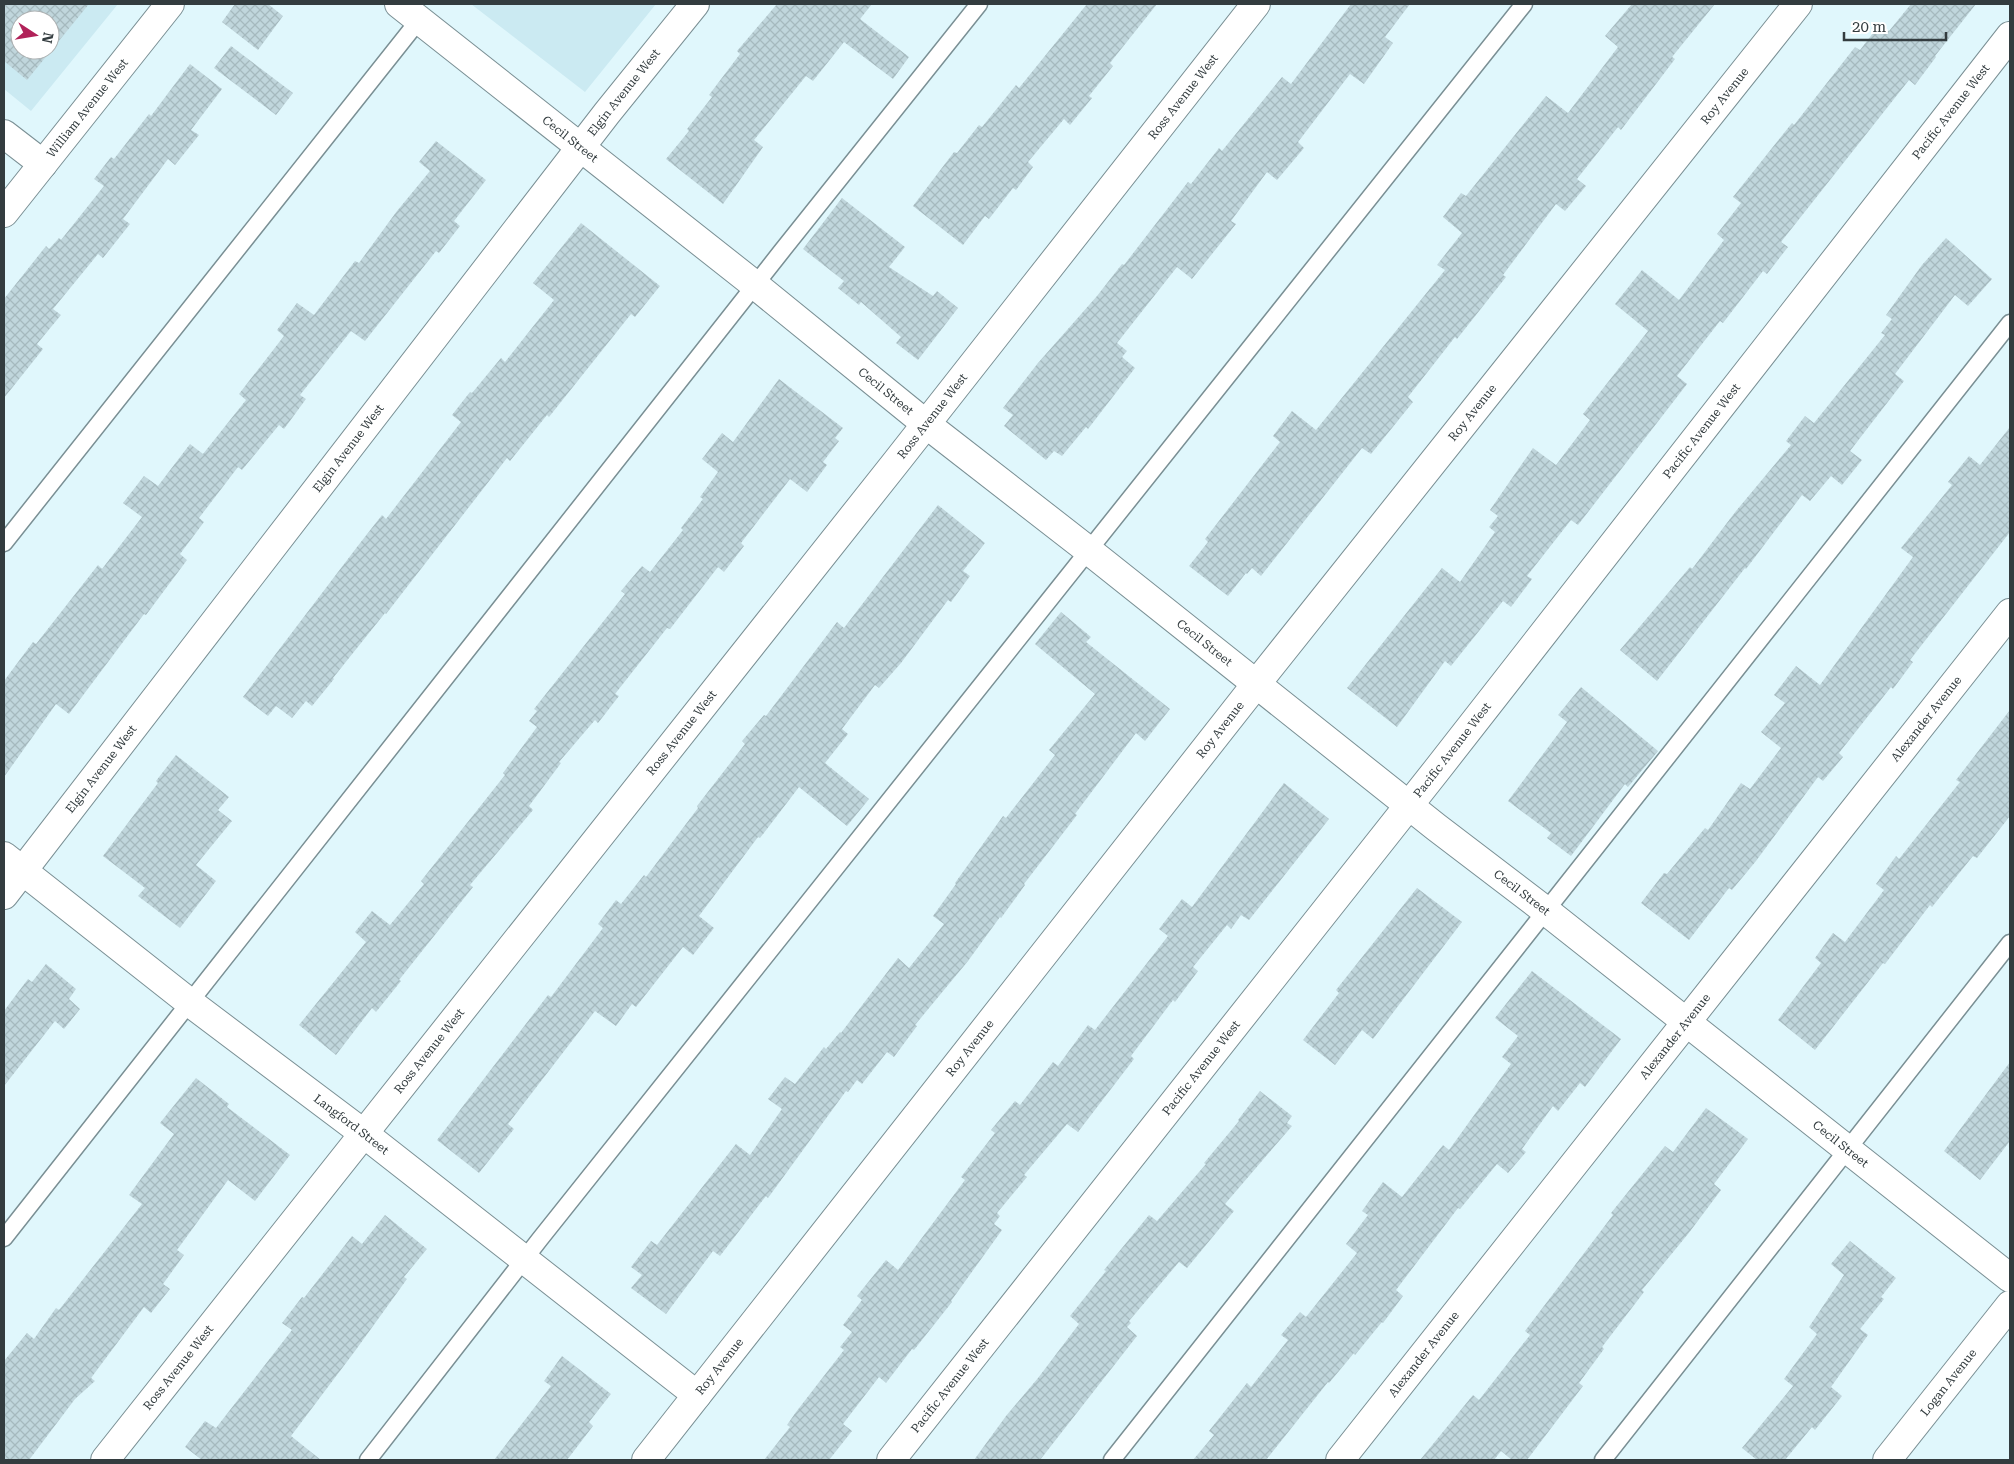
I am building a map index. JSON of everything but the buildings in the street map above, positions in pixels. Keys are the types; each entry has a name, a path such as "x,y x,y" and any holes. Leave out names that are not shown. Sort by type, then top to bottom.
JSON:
{"street":[{"name":"William Avenue West","path":"4,213 170,4"},
{"name":"Elgin Avenue West","path":"4,895 13,863 695,4"},
{"name":"Ross Avenue West","path":"105,1460 926,424 1256,4"},
{"name":"Roy Avenue","path":"646,1460 1258,683 1798,4"},
{"name":"Cecil Street","path":"409,12 755,285 926,424 1258,683 1409,805 2010,1278"},
{"name":"Pacific Avenue West","path":"891,1460 1409,805 2010,36"},
{"path":"4,134 43,164"},
{"name":"Alexander Avenue","path":"1340,1460 2010,614"},
{"name":"Langford Street","path":"13,863 189,1002 363,1133 697,1395"},
{"name":"Logan Avenue","path":"1887,1460 2010,1305"}],"lane":[{"path":"4,1238 755,285 979,4"},
{"path":"368,1460 1088,550 1524,4"},
{"path":"4,543 409,12"},
{"path":"1112,1460 2010,323"},
{"path":"1603,1460 2010,943"}],"shaded area":[{"path":"4,4 118,4 31,111 4,89"},
{"path":"471,4 656,4 585,92"}]}
